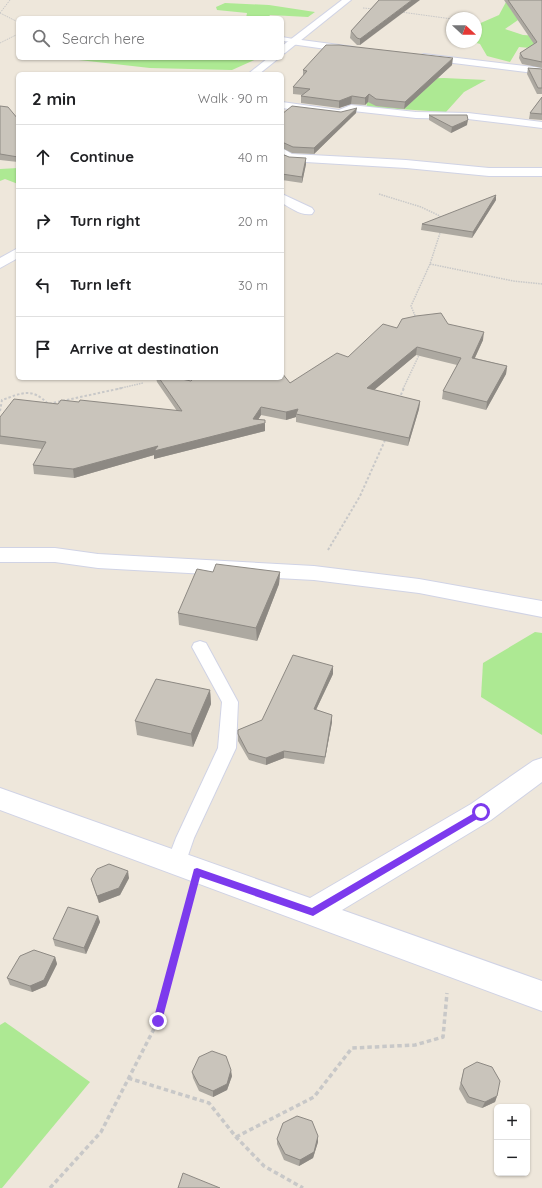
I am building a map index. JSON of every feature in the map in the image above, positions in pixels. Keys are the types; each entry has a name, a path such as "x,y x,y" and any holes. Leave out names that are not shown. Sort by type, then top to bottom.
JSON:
{"street":[{"path":"284,49 344,3"},
{"path":"295,41 362,51"},
{"path":"416,56 542,71"},
{"path":"256,72 271,60"},
{"path":"284,105 341,113 352,108 416,115 468,116 542,125"},
{"path":"286,155 489,172 542,172"},
{"path":"284,199 307,212"},
{"path":"0,264 16,253"},
{"path":"0,555 55,555 145,564 314,573 419,586 542,610"},
{"path":"313,912 481,812 542,768"},
{"path":"0,799 542,996"}],"lane":[{"path":"284,39 295,41"},
{"path":"187,868 185,838 227,748 230,702 200,647"}],"path":[{"path":"10,0 0,13 16,21"},
{"path":"344,3 380,10"},
{"path":"395,11 446,17"},
{"path":"0,43 16,35"},
{"path":"379,194 440,216 440,222"},
{"path":"417,318 411,306 430,264 441,229"},
{"path":"430,264 513,281 542,284"},
{"path":"397,403 417,357 425,348"},
{"path":"0,411 1,400 27,391 40,394 48,404 143,383"},
{"path":"314,573 360,496 386,435"},
{"path":"50,1188 101,1132 158,1021 187,868"},
{"path":"236,1137 314,1097 352,1048 415,1045 443,1037 450,963"},
{"path":"128,1078 209,1103 236,1137 264,1166 302,1188"}],"green space":[{"path":"506,2 518,20 505,29 523,35 542,36 542,49 519,47 510,62 487,56 482,47 482,22 499,15"},
{"path":"225,3 269,5 315,12 308,17 270,15 246,16 247,13 217,10 216,7"},
{"path":"79,60 254,60 232,70 150,68"},
{"path":"444,78 486,80 464,92 446,112 367,107 366,100 406,79"},
{"path":"16,168 16,183 5,179 0,181 0,169"},
{"path":"535,632 542,633 542,735 481,697 483,663"},
{"path":"5,1022 90,1082 2,1188 0,1188 0,1025"}],"building":[{"path":"379,0 412,0 360,39 357,38 351,31"},
{"path":"508,0 542,0 542,62 523,58 520,53 537,42"},
{"path":"326,45 339,45 453,58 405,102 376,99 369,94 365,98 352,96 339,101 301,96 310,89 293,87 307,71 303,70"},
{"path":"528,68 542,69 542,88 538,88"},
{"path":"542,97 542,114 530,113"},
{"path":"0,106 8,107 16,117 16,157 0,154"},
{"path":"292,106 341,112 357,108 314,148 293,147 284,143 284,112"},
{"path":"429,115 467,115 468,120 452,127"},
{"path":"284,155 289,157 306,158 302,177 284,174"},
{"path":"496,195 473,232 422,224"},
{"path":"441,313 448,324 484,332 472,358 507,366 487,402 443,391 461,358 417,347 367,388 420,401 409,438 296,414 298,409 286,412 261,407 253,419 265,420 265,423 154,451 158,446 73,469 33,465 46,442 0,436 0,417 14,399 58,404 61,400 79,402 80,400 182,411 160,380 284,380 284,376 290,383 337,353 348,357 383,324 397,328 402,319"},
{"path":"216,564 280,572 256,628 178,613 197,569 213,572"},
{"path":"293,655 333,666 314,709 332,715 325,757 284,751 266,758 248,753 238,734 238,730 262,720"},
{"path":"156,679 210,690 191,734 135,721"},
{"path":"109,864 128,871 119,888 97,896 91,879 97,869"},
{"path":"68,907 98,916 84,948 53,939"},
{"path":"34,950 55,957 44,980 30,986 7,978 20,956"},
{"path":"212,1051 226,1056 231,1070 227,1084 213,1091 199,1085 192,1072 199,1057"},
{"path":"477,1062 492,1067 500,1081 497,1096 485,1102 469,1097 461,1083 464,1069"},
{"path":"297,1116 312,1121 318,1136 314,1152 300,1160 285,1154 277,1139 283,1123"},
{"path":"183,1173 220,1188 178,1188"}],"route":[{"path":"158,1021 197,872 313,912 481,812"}]}
